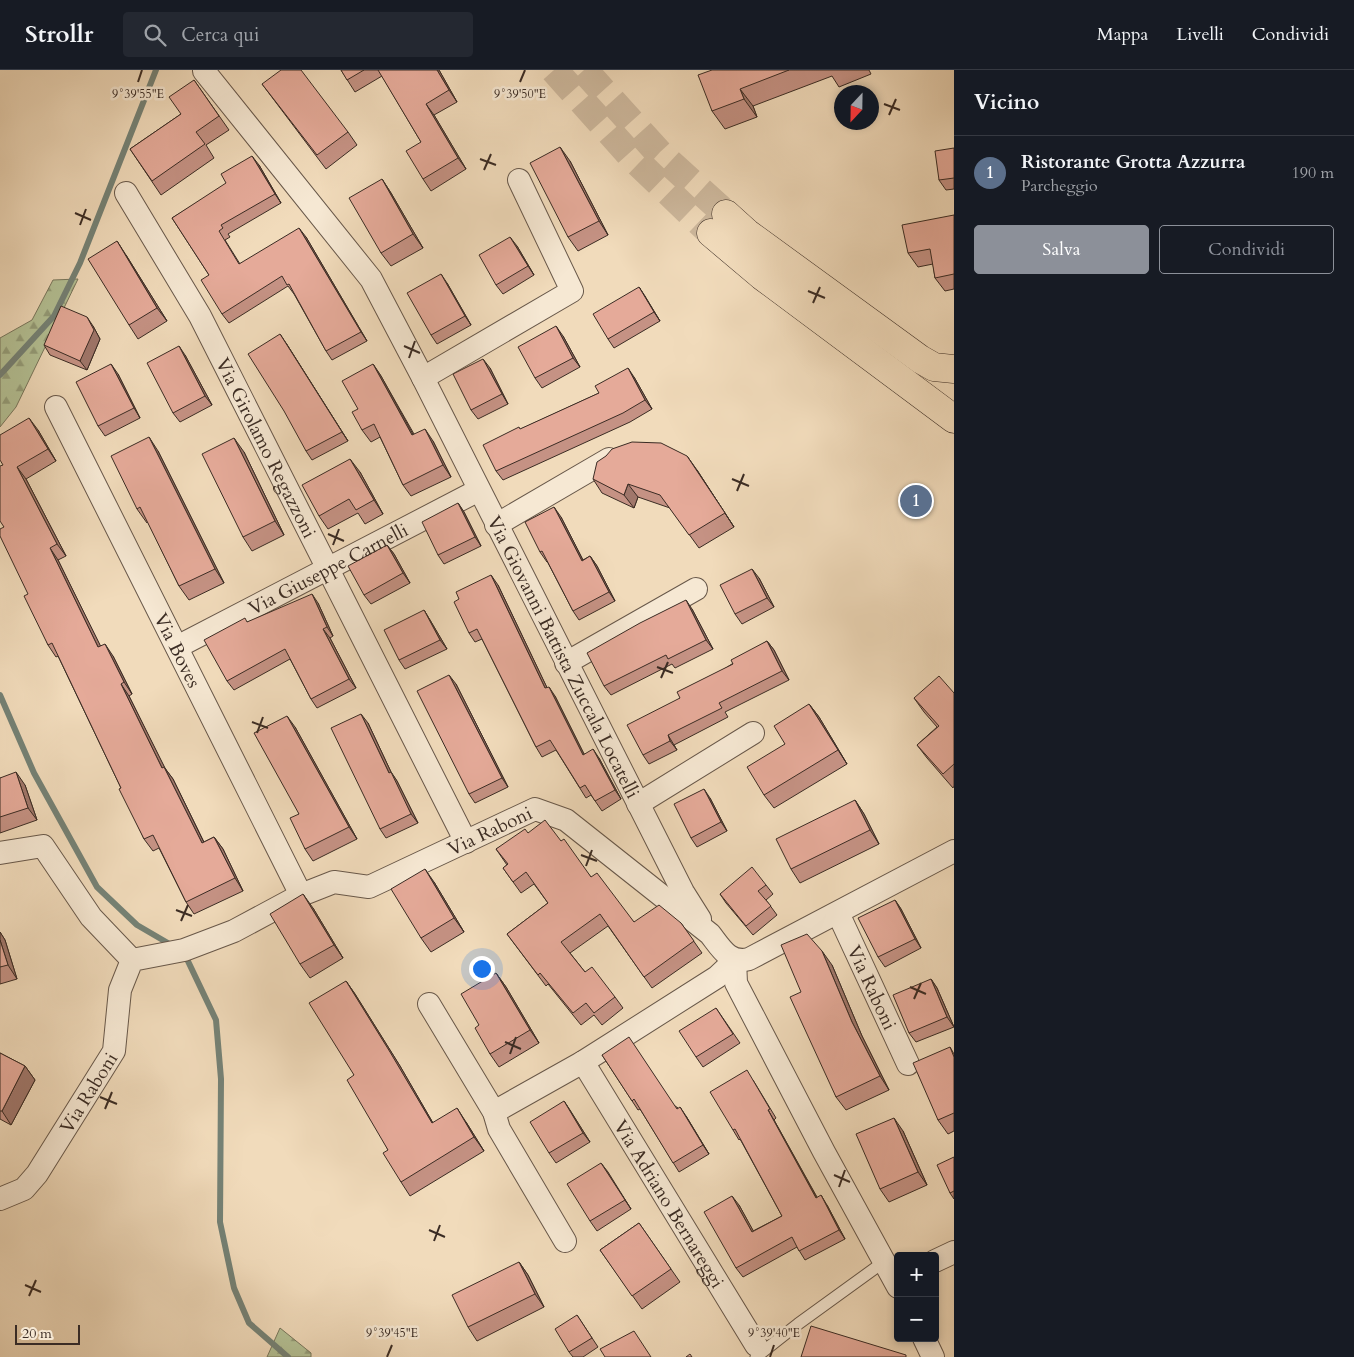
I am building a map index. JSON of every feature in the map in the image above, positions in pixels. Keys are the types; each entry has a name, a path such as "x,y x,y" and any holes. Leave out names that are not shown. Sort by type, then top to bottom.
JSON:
{"highway":[{"path":"954,370 934,367 920,359 747,233 719,224 762,276 954,419"}],"street":[{"name":"Via Giovanni Battista Zuccala Locatelli","path":"204,71 371,279 423,378 682,892 710,934"},
{"path":"423,378 572,291 519,180"},
{"name":"Via Girolamo Regazzoni","path":"126,194 200,316 466,842"},
{"name":"Via Boves","path":"56,407 301,895"},
{"path":"496,525 609,459"},
{"name":"Via Giuseppe Carnelli","path":"177,647 479,490"},
{"path":"566,663 696,589"},
{"path":"638,804 753,732"},
{"name":"Via Raboni","path":"0,1199 24,1189 37,1174 114,1051 120,990 132,960 184,950 226,934 301,895 334,882 369,887 535,809 566,820 710,934 726,954 735,960"},
{"path":"0,853 43,846 91,917 132,960"},
{"path":"494,1112 584,1062 717,977 735,960 749,959 954,851"},
{"name":"Via Raboni","path":"838,913 908,1064"},
{"path":"735,960 736,983 824,1152 894,1277"},
{"path":"429,1004 494,1112 498,1128 565,1241"},
{"name":"Via Adriano Bernareggi","path":"584,1062 756,1351"},
{"path":"939,1259 954,1252"},
{"path":"926,1342 933,1357"}],"lane":[{"path":"756,1351 798,1324 894,1277"}],"green space":[{"path":"78,279 16,407 0,427 0,338 32,320 53,280"},
{"path":"280,1328 311,1353 311,1357 267,1357"}],"building":[{"path":"281,70 301,70 348,132 317,155 262,84"},
{"path":"341,70 364,70 347,80"},
{"path":"378,70 437,70 449,90 426,104 458,158 423,179 406,151 421,142"},
{"path":"712,70 789,70 740,89 744,99 712,111 698,75"},
{"path":"194,80 219,116 196,132 205,144 152,181 130,149 181,114 169,97"},
{"path":"560,147 599,221 568,237 530,163"},
{"path":"954,148 954,178 939,180 935,151"},
{"path":"252,156 275,194 221,225 223,228 219,231 239,264 299,228 361,332 326,351 289,284 287,285 282,276 222,314 201,280 209,275 172,218 226,183 221,174"},
{"path":"382,179 413,234 381,253 349,198"},
{"path":"954,215 954,274 935,278 930,249 908,253 902,225"},
{"path":"510,237 528,266 496,285 479,255"},
{"path":"117,241 157,308 129,325 88,259"},
{"path":"441,274 465,316 431,335 407,293"},
{"path":"639,287 654,312 608,339 593,314"},
{"path":"61,306 87,317 94,330 80,361 44,345"},
{"path":"556,326 573,358 535,378 518,347"},
{"path":"280,334 342,432 306,451 284,411 248,354"},
{"path":"179,346 205,396 173,413 147,363"},
{"path":"483,359 502,394 471,410 453,374"},
{"path":"111,364 134,408 98,426 76,382"},
{"path":"373,364 412,435 425,429 443,465 403,485 374,424 362,430 352,412 358,409 342,381"},
{"path":"628,368 645,400 623,413 496,471 483,445 519,427 520,429 599,393 595,386"},
{"path":"29,418 48,449 17,467 57,544 50,548 98,647 105,644 124,682 121,684 162,768 164,767 202,843 214,837 235,878 186,902 153,835 144,839 52,643 48,645 24,596 28,594 0,536 0,529 4,527 0,521 0,466 3,465 0,460 0,435"},
{"path":"149,437 215,569 179,586 140,507 137,509 111,456"},
{"path":"234,438 275,521 243,537 202,454"},
{"path":"632,442 661,443 687,456 725,513 689,535 660,495 628,484 624,495 593,479 597,462 612,449"},
{"path":"350,459 374,500 356,510 349,499 319,516 302,485"},
{"path":"458,503 475,537 438,555 422,522"},
{"path":"554,507 582,561 590,556 609,592 573,611 525,522"},
{"path":"387,545 403,573 364,595 348,566"},
{"path":"752,569 767,598 735,614 720,585"},
{"path":"491,575 545,688 549,687 583,755 593,749 615,790 595,801 585,785 580,788 550,740 536,747 477,629 469,633 454,602 459,599 456,592"},
{"path":"312,594 327,627 323,629 349,679 311,699 285,649 227,681 204,640 245,618 247,622"},
{"path":"686,600 706,640 668,659 666,655 604,686 587,653"},
{"path":"424,610 440,640 399,660 384,630"},
{"path":"767,641 782,671 719,703 722,708 668,735 670,741 643,755 627,725 680,698 677,692 733,664 731,660"},
{"path":"449,675 502,778 469,794 417,691"},
{"path":"939,676 954,693 954,764 943,774 917,745 939,726 914,698"},
{"path":"809,704 838,750 764,795 747,767 785,744 774,726"},
{"path":"361,714 411,814 380,829 331,728"},
{"path":"287,716 349,827 305,849 290,818 299,814 254,733"},
{"path":"16,772 28,808 0,817 0,778"},
{"path":"704,789 721,822 691,838 674,804"},
{"path":"855,800 870,830 791,869 776,839"},
{"path":"545,820 561,841 564,839 591,877 597,873 634,922 659,905 681,923 694,941 644,977 600,914 561,942 585,972 592,967 615,997 594,1013 586,1003 573,1013 540,973 538,975 507,934 548,903 526,872 513,882 503,868 508,864 496,849 525,829 528,833"},
{"path":"752,867 766,885 758,891 771,906 746,926 720,894"},
{"path":"425,869 454,918 421,938 391,889"},
{"path":"303,894 334,945 300,964 270,914"},
{"path":"895,900 915,939 878,957 858,918"},
{"path":"807,934 822,951 852,1022 880,1076 836,1097 790,997 801,992 781,945"},
{"path":"0,940 8,965 0,967"},
{"path":"496,973 530,1030 490,1054 475,1028 479,1025 461,994"},
{"path":"931,979 947,1017 909,1033 893,995"},
{"path":"346,981 432,1123 457,1108 474,1137 401,1182 383,1153 388,1150 347,1080 354,1075 309,1003"},
{"path":"716,1008 733,1034 696,1057 679,1031"},
{"path":"629,1037 677,1109 680,1107 703,1145 673,1163 634,1099 632,1101 602,1055"},
{"path":"950,1047 954,1057 954,1113 938,1120 913,1063"},
{"path":"0,1053 25,1066 2,1111 0,1111"},
{"path":"747,1070 770,1109 768,1110 816,1198 821,1195 839,1230 799,1251 792,1237 736,1268 704,1212 732,1196 752,1232 782,1216 735,1129 733,1130 710,1092"},
{"path":"564,1101 583,1133 549,1153 530,1122"},
{"path":"894,1118 918,1172 880,1189 856,1134"},
{"path":"954,1157 954,1191 950,1193 937,1165"},
{"path":"601,1163 625,1200 590,1221 567,1184"},
{"path":"639,1223 671,1269 632,1296 600,1250"},
{"path":"519,1262 535,1294 468,1327 452,1295"},
{"path":"577,1315 592,1338 569,1352 555,1329"},
{"path":"811,1326 906,1355 906,1357 801,1357"},
{"path":"634,1331 651,1357 605,1357 600,1349"}],"waterway":[{"path":"0,375 54,316 80,263 156,70"},
{"path":"0,695 34,773 97,887 137,925 173,946"},
{"path":"186,957 216,1020 221,1079 220,1222 234,1288 249,1323 288,1357"}],"tunnel":[{"path":"554,70 633,158 711,233"},
{"path":"584,70 659,153 726,214"}],"place":[{"name":"Ristorante Grotta Azzurra","path":"916,501"}]}
